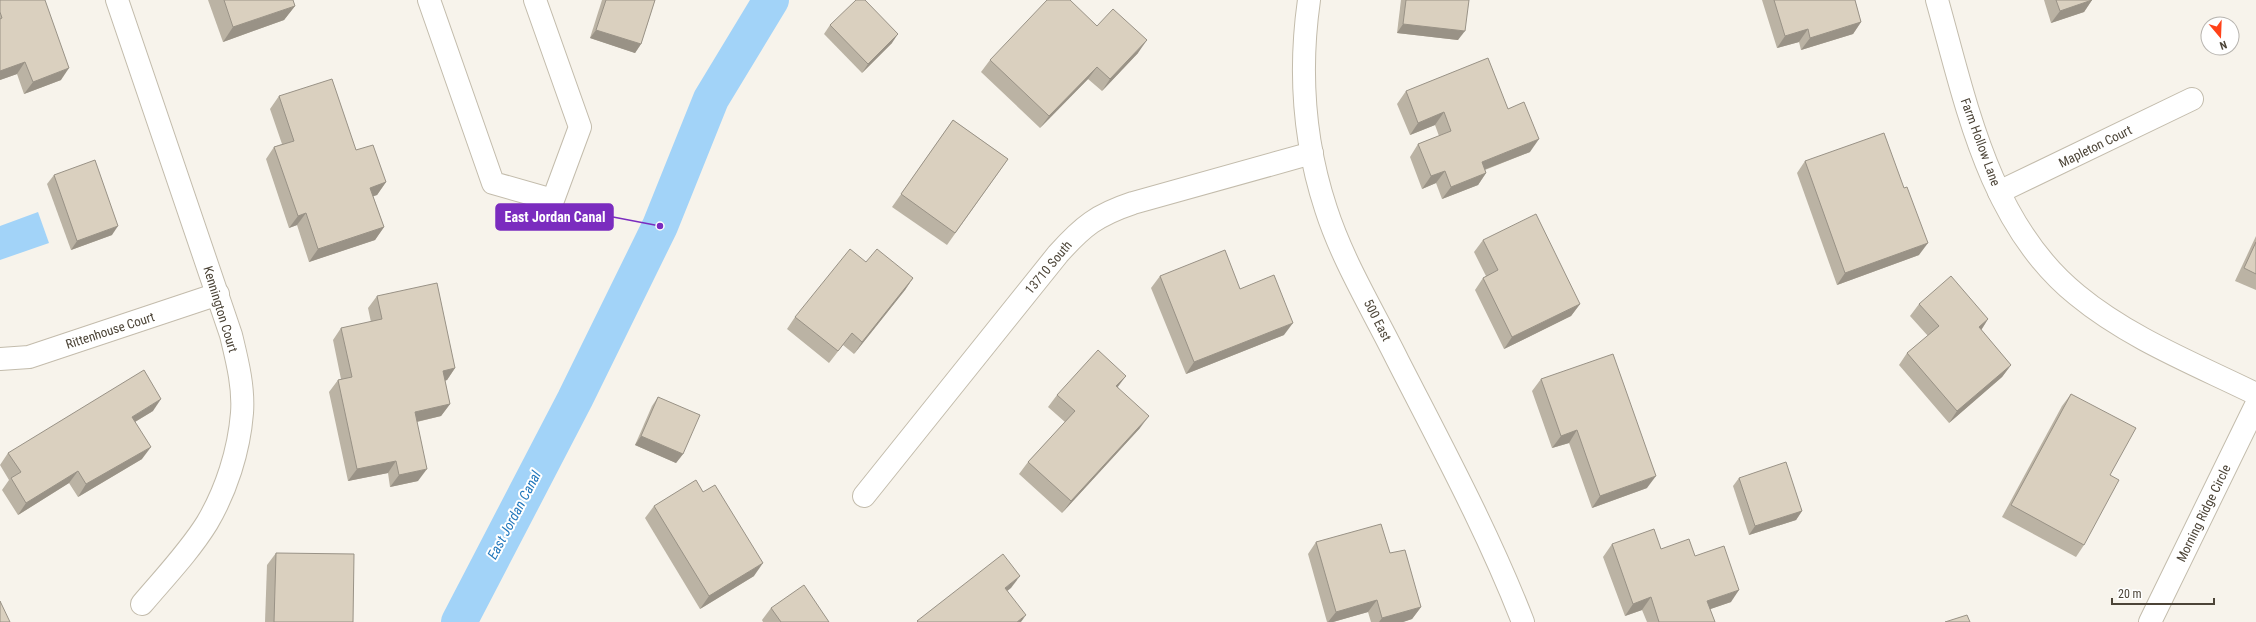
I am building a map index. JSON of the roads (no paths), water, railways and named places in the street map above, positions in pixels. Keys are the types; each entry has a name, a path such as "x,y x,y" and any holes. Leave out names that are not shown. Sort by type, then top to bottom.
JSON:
{"street":[{"name":"Kennington Court","path":"117,0 231,335 240,374 242,412 236,450 224,487 207,523 142,604"},
{"path":"429,0 493,183 553,200 580,127 535,0"},
{"name":"500 East","path":"1309,0 1304,54 1304,89 1312,153 1326,210 1337,237 1480,522 1523,622"},
{"name":"Farm Hollow Lane","path":"1937,0 1969,117 1983,155 1999,192 2022,232 2047,266 2076,295 2141,338 2256,394"},
{"name":"Mapleton Court","path":"1999,192 2192,99"},
{"name":"13710 South","path":"864,496 1058,254 1091,221 1112,210 1133,203 1312,153"},
{"name":"Rittenhouse Court","path":"0,359 29,357 218,294"},
{"name":"Morning Ridge Circle","path":"2150,622 2256,405"}],"water":[{"path":"38,212 49,243 0,260 0,226"}],"waterway":[{"name":"East Jordan Canal","path":"459,622 575,399 660,226 711,99 771,0"}],"place":[{"name":"East Jordan Canal","path":"660,226"}]}
